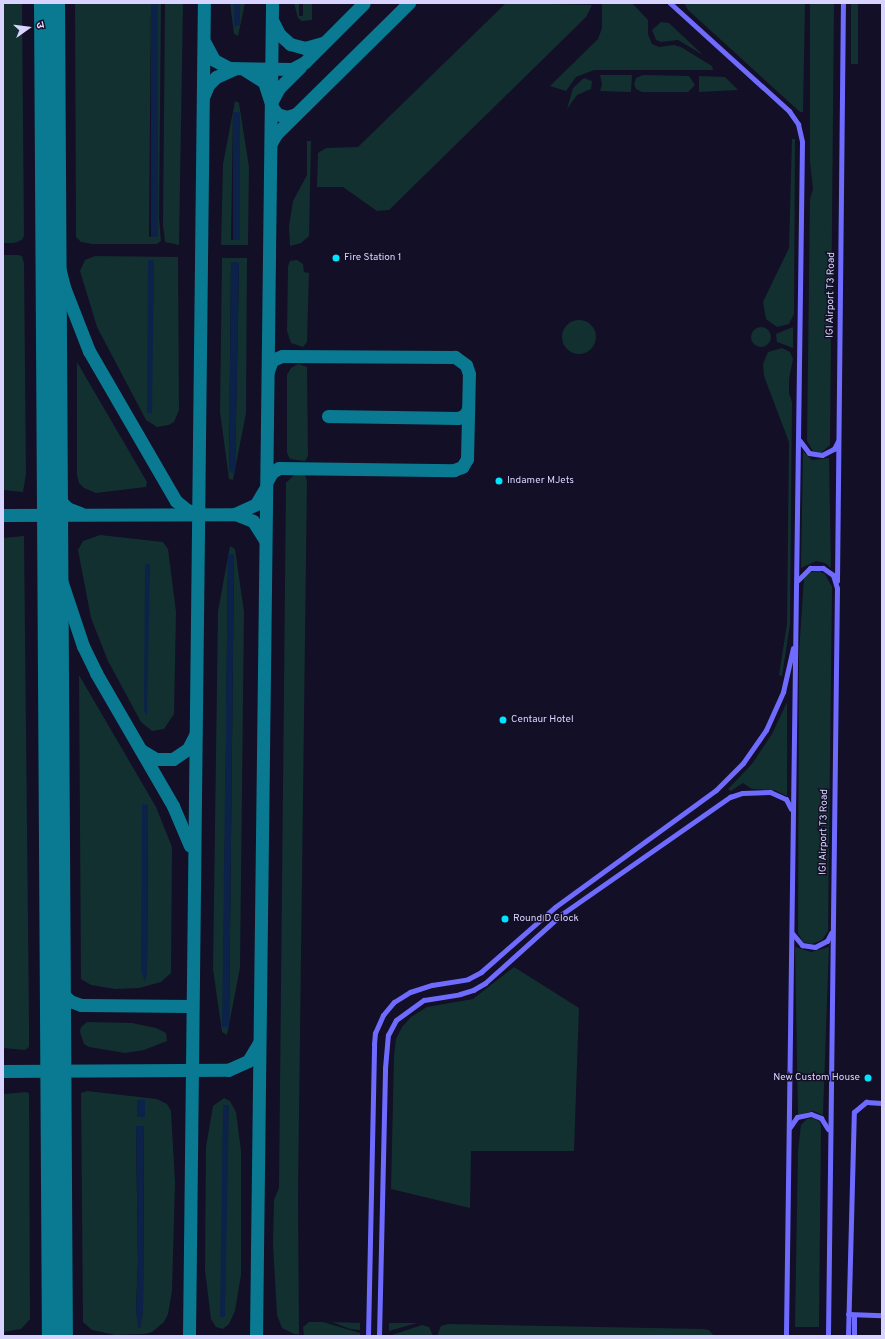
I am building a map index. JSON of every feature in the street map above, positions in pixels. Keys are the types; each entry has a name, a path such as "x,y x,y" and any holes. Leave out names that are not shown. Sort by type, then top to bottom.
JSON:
{"main road":[{"path":"670,3 789,111 800,131 796,633 786,1336"},
{"name":"IGI Airport T3 Road","path":"828,1336 829,1134 839,436 843,3"},
{"path":"798,436 803,448 815,455 822,455 834,449 839,436"},
{"path":"796,587 800,575 817,567 823,568 833,576 837,588"},
{"path":"368,1336 374,1044 375,1033 383,1015 394,1002 410,992 432,985 468,979 481,972 555,907 699,804 730,777 753,749 775,711 789,672 796,633"},
{"path":"379,1336 385,1068 388,1035 396,1020 424,1000 460,994 485,983 562,914 730,797 742,793 777,794 786,800 793,814"},
{"path":"791,927 796,940 802,945 815,947 827,941 832,928"},
{"path":"848,1336 854,1112 866,1102 882,1103"},
{"path":"788,1134 789,1128 797,1117 810,1114 825,1122 829,1134"},
{"path":"848,1314 854,1316 882,1315"},
{"path":"854,1316 854,1336"}],"green space":[{"path":"3,3 22,3 24,236 22,240 14,243 3,243"},
{"path":"75,3 151,3 149,237 155,236 158,3 161,3 159,217 161,241 157,244 92,244 81,242 76,237"},
{"path":"165,3 183,3 179,245 165,242 163,225"},
{"path":"230,3 234,3 234,26 239,26 240,3 245,3 238,36 234,34"},
{"path":"294,3 299,3 299,16 303,16 303,3 312,3 312,20 302,21 298,18"},
{"path":"506,3 592,5 586,17 389,210 377,211 343,187 317,187 318,153 326,148 358,147"},
{"path":"602,3 632,3 648,20 648,34 652,44 659,47 674,45 681,47 712,66 713,70 594,70 576,77 566,91 550,86 598,39 602,28"},
{"path":"684,3 805,3 803,112 800,112 688,10"},
{"path":"810,3 834,3 830,445 821,453 813,451 807,441 810,199 813,189 810,162"},
{"path":"851,3 858,3 858,64 851,64"},
{"path":"661,22 669,23 703,55 678,40 661,42 656,40 652,30"},
{"path":"600,75 632,75 631,92 600,91 602,84"},
{"path":"643,75 689,76 695,85 688,92 642,92 636,89 634,84 636,78"},
{"path":"699,76 725,77 738,90 699,92"},
{"path":"584,78 592,81 591,89 577,95 567,109 573,88"},
{"path":"235,101 239,103 249,167 248,245 221,245 223,164","holes":["233,112 240,112 238,240 231,240"]},
{"path":"792,139 795,139 794,314 789,324 777,327 766,319 763,302 789,248"},
{"path":"307,141 311,141 309,236 301,243 290,246 289,226 293,201 307,175"},
{"path":"3,255 22,256 24,263 26,474 23,492 3,490"},
{"path":"95,256 178,257 179,410 174,422 169,425 157,427 146,420 97,327 80,271 85,260"},
{"path":"222,258 247,258 246,413 235,469 239,262 231,262 229,472 235,472 233,480 229,479 220,412"},
{"path":"297,260 303,264 304,272 309,273 307,342 303,347 291,343 287,331 288,266 290,261"},
{"path":"576,320 582,320 586,321 593,327 596,337 595,344 589,351 582,354 576,354 572,353 565,347 562,340 562,334 563,330 569,323"},
{"path":"757,327 765,327 771,333 771,341 765,347 757,347 751,341 751,333"},
{"path":"793,327 793,348 777,342 776,334"},
{"path":"782,348 790,352 793,359 789,379 789,393 792,402 790,624 782,676 779,675 787,624 789,442 764,376 763,364 768,352"},
{"path":"77,362 147,482 146,487 96,493 84,488 79,483 77,475"},
{"path":"298,364 307,367 308,456 305,461 290,459 287,453 287,375 291,368"},
{"path":"803,451 812,460 829,458 831,568 825,563 816,561 801,568"},
{"path":"294,475 305,475 307,481 298,1195 299,1334 294,1334 282,1328 277,1315 273,1244 274,1200 279,1188 286,483"},
{"path":"100,535 163,542 168,549 176,612 174,714 164,729 152,731 141,722 108,661 91,618 78,550 83,541"},
{"path":"24,536 29,1021 29,1047 25,1050 3,1048 3,538"},
{"path":"230,546 235,549 244,612 240,968 229,1025 234,554 229,554"},
{"path":"228,557 223,1027 229,1027 227,1035 222,1032 213,969 218,611"},
{"path":"819,571 825,574 832,587 828,931 822,940 812,944 803,942 798,933 799,653 804,578 811,572"},
{"path":"79,675 156,807 172,847 171,973 161,982 139,988 115,989 91,985 81,979","holes":["148,805 147,971 145,981"]},
{"path":"787,702 787,796 774,790 752,789 743,783 731,791 728,789 752,764 772,734"},
{"path":"795,947 811,952 829,947 823,1115 813,1111 798,1115"},
{"path":"514,967 579,1008 574,1151 471,1151 470,1208 391,1189 394,1056 396,1039 402,1027 411,1017 427,1007 473,999"},
{"path":"87,1022 132,1023 156,1028 166,1033 167,1041 144,1050 125,1053 89,1047 84,1044 80,1032 81,1027"},
{"path":"87,1091 157,1099 167,1104 171,1111 175,1182 172,1291 168,1314 164,1322 152,1332 145,1334 115,1335 92,1330 83,1322 81,1093","holes":["144,1126 143,1311 140,1328 136,1311 138,1262 136,1127"]},
{"path":"27,1092 29,1094 30,1319 21,1329 3,1332 3,1094"},
{"path":"224,1098 230,1101 236,1112 241,1151 241,1275 235,1311 229,1324 223,1329 216,1327 211,1319 205,1270 206,1147 213,1106"},
{"path":"813,1118 820,1122 821,1127 819,1327 795,1327 798,1150 801,1125 807,1119"},
{"path":"309,1322 323,1322 360,1333 360,1336 304,1336 303,1327"},
{"path":"332,1322 360,1323 360,1330 350,1329"},
{"path":"389,1323 417,1323 389,1331"},
{"path":"448,1324 703,1329 709,1330 714,1336 437,1336 441,1326"},
{"path":"422,1325 429,1327 433,1336 389,1336"}],"water":[{"path":"151,3 158,3 158,237 151,237"},
{"path":"234,3 240,3 240,26 234,26"},
{"path":"233,112 240,112 240,240 233,240"},
{"path":"148,260 154,260 152,413 147,413"},
{"path":"231,262 239,262 235,473 229,472"},
{"path":"228,554 234,554 229,1027 222,1027"},
{"path":"145,564 150,564 147,716 144,711"},
{"path":"142,804 148,805 147,971 145,981 141,971"},
{"path":"137,1100 145,1100 145,1117 137,1117"},
{"path":"223,1105 229,1105 225,1317 220,1317"},
{"path":"136,1126 144,1126 143,1311 140,1329 138,1328 136,1311 138,1262"}],"taxiway":[{"path":"189,1336 204,3"},
{"path":"256,1336 272,3"},
{"path":"205,43 214,60 229,68 292,69 305,62 364,3"},
{"path":"271,143 276,134 409,3"},
{"path":"273,22 279,34 290,44 305,48 323,43"},
{"path":"272,101 279,88 300,67"},
{"path":"204,95 208,85 216,77 234,69"},
{"path":"245,70 264,82 272,107 277,114 287,117 296,114"},
{"path":"50,202 55,251 64,287 89,351 176,501 187,510 198,513"},
{"path":"267,481 272,472 279,468 454,470 462,467 467,459 469,374 466,365 455,357 282,356 272,360 268,371"},
{"path":"328,416 458,418 465,415 468,409"},
{"path":"52,478 58,498 67,508 80,513"},
{"path":"235,514 256,504 265,489"},
{"path":"52,502 61,580 83,646 96,673 173,806 190,846"},
{"path":"3,515 235,514 253,521 265,540"},
{"path":"141,750 156,759 173,759 188,749 195,735"},
{"path":"55,972 62,993 70,1001 81,1005 192,1006"},
{"path":"3,1071 228,1070 248,1061 259,1043"},
{"path":"57,1320 62,1336"}],"runway":[{"path":"49,3 57,1336"}],"place":[{"name":"Fire Station 1","path":"336,258"},
{"name":"Indamer MJets","path":"499,481"},
{"name":"Centaur Hotel","path":"503,720"},
{"name":"Round D Clock","path":"505,919"},
{"name":"New Custom House","path":"868,1078"}]}
